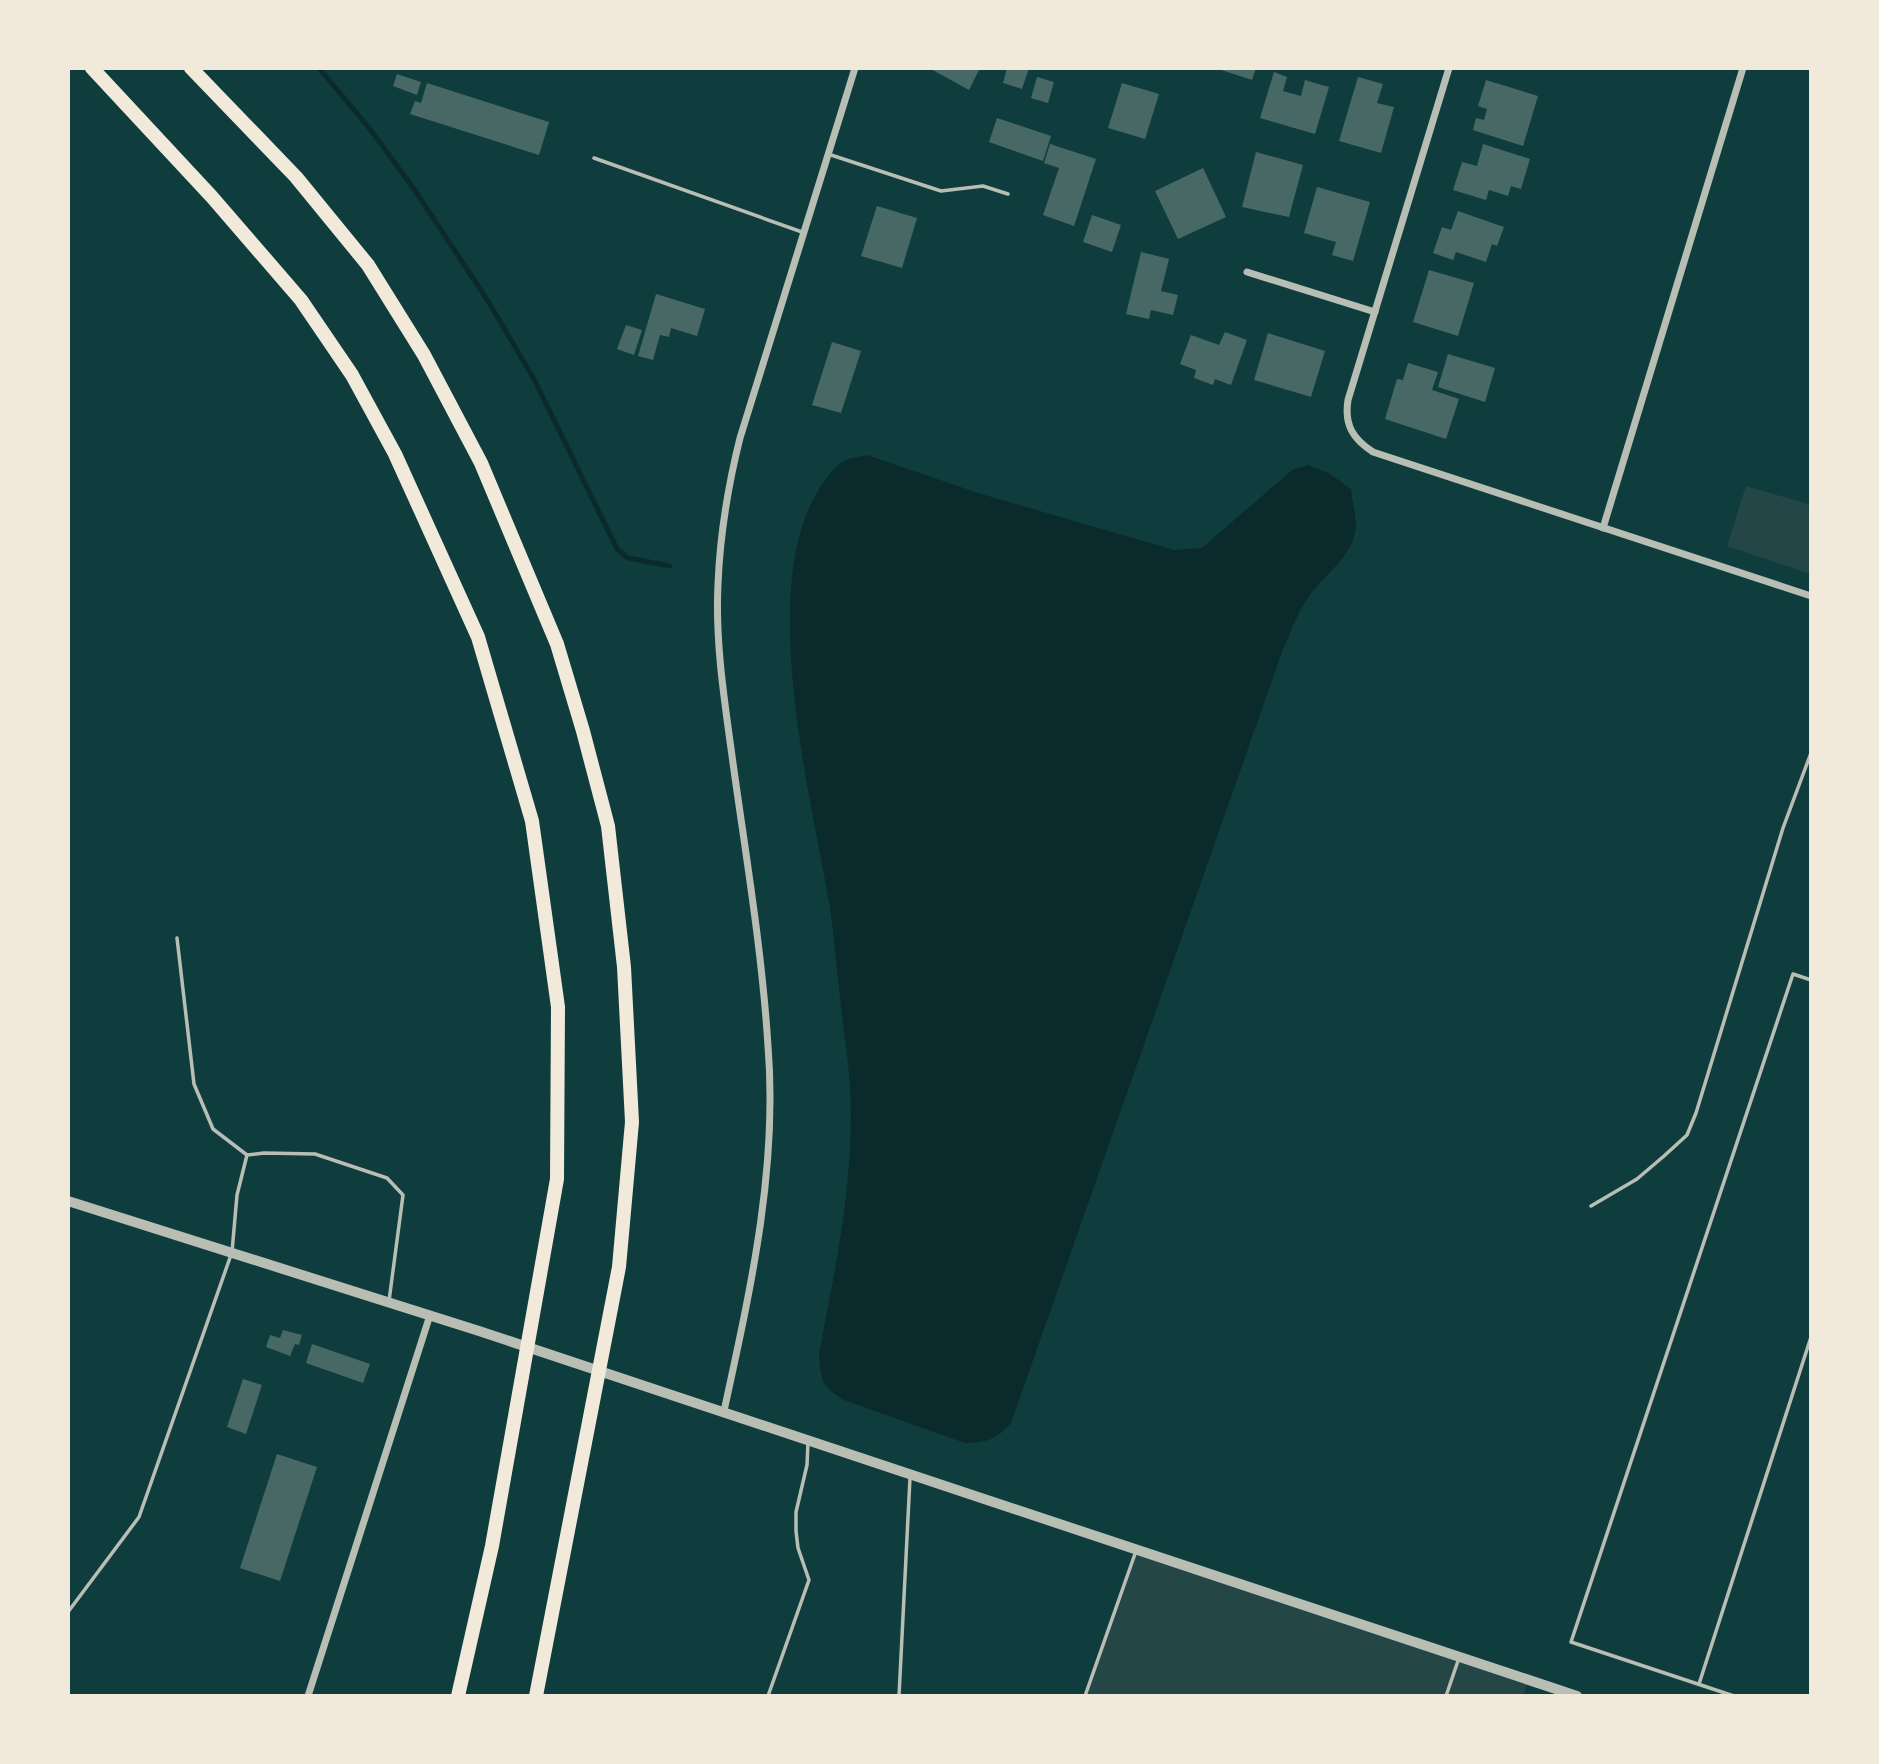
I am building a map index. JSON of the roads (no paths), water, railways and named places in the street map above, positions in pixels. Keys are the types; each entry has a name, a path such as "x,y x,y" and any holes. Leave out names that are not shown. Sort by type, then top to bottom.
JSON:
{"highway":[{"path":"92,68 212,197 301,300 352,375 395,454 478,637 532,821 558,1006 557,1180 492,1546 458,1696"},
{"path":"191,68 296,177 368,265 424,355 481,463 557,644 608,826 624,967 632,1122 620,1267 536,1696"}],"street":[{"path":"724,1411 762,1221 770,1147 770,1092 756,934 720,670 718,586 731,474 855,68"},
{"path":"1449,68 1348,400 1346,413 1350,431 1360,443 1373,452 1811,596"},
{"path":"1602,528 1743,68"},
{"path":"1247,272 1375,312"},
{"path":"68,1201 724,1411 1577,1696"},
{"path":"308,1696 430,1315"}],"lane":[{"path":"828,155 941,191 983,186 1008,194"},
{"path":"594,158 804,233"},
{"path":"1591,1206 1637,1179 1686,1135 1696,1113 1783,828 1811,753"},
{"path":"177,938 194,1084 213,1129 247,1155 315,1154 387,1178 403,1195 389,1302"},
{"path":"1734,1696 1571,1642 1793,974 1811,980"},
{"path":"68,1612 139,1517 232,1252 236,1195 247,1155"},
{"path":"1699,1684 1811,1336"},
{"path":"768,1696 809,1580 796,1531 796,1512 807,1465 808,1440"},
{"path":"899,1696 911,1473"},
{"path":"1085,1696 1136,1549"},
{"path":"1446,1696 1460,1656"}],"waterway":[{"path":"319,68 370,129 414,189 488,301 534,379 617,549 628,558 670,566"}]}
